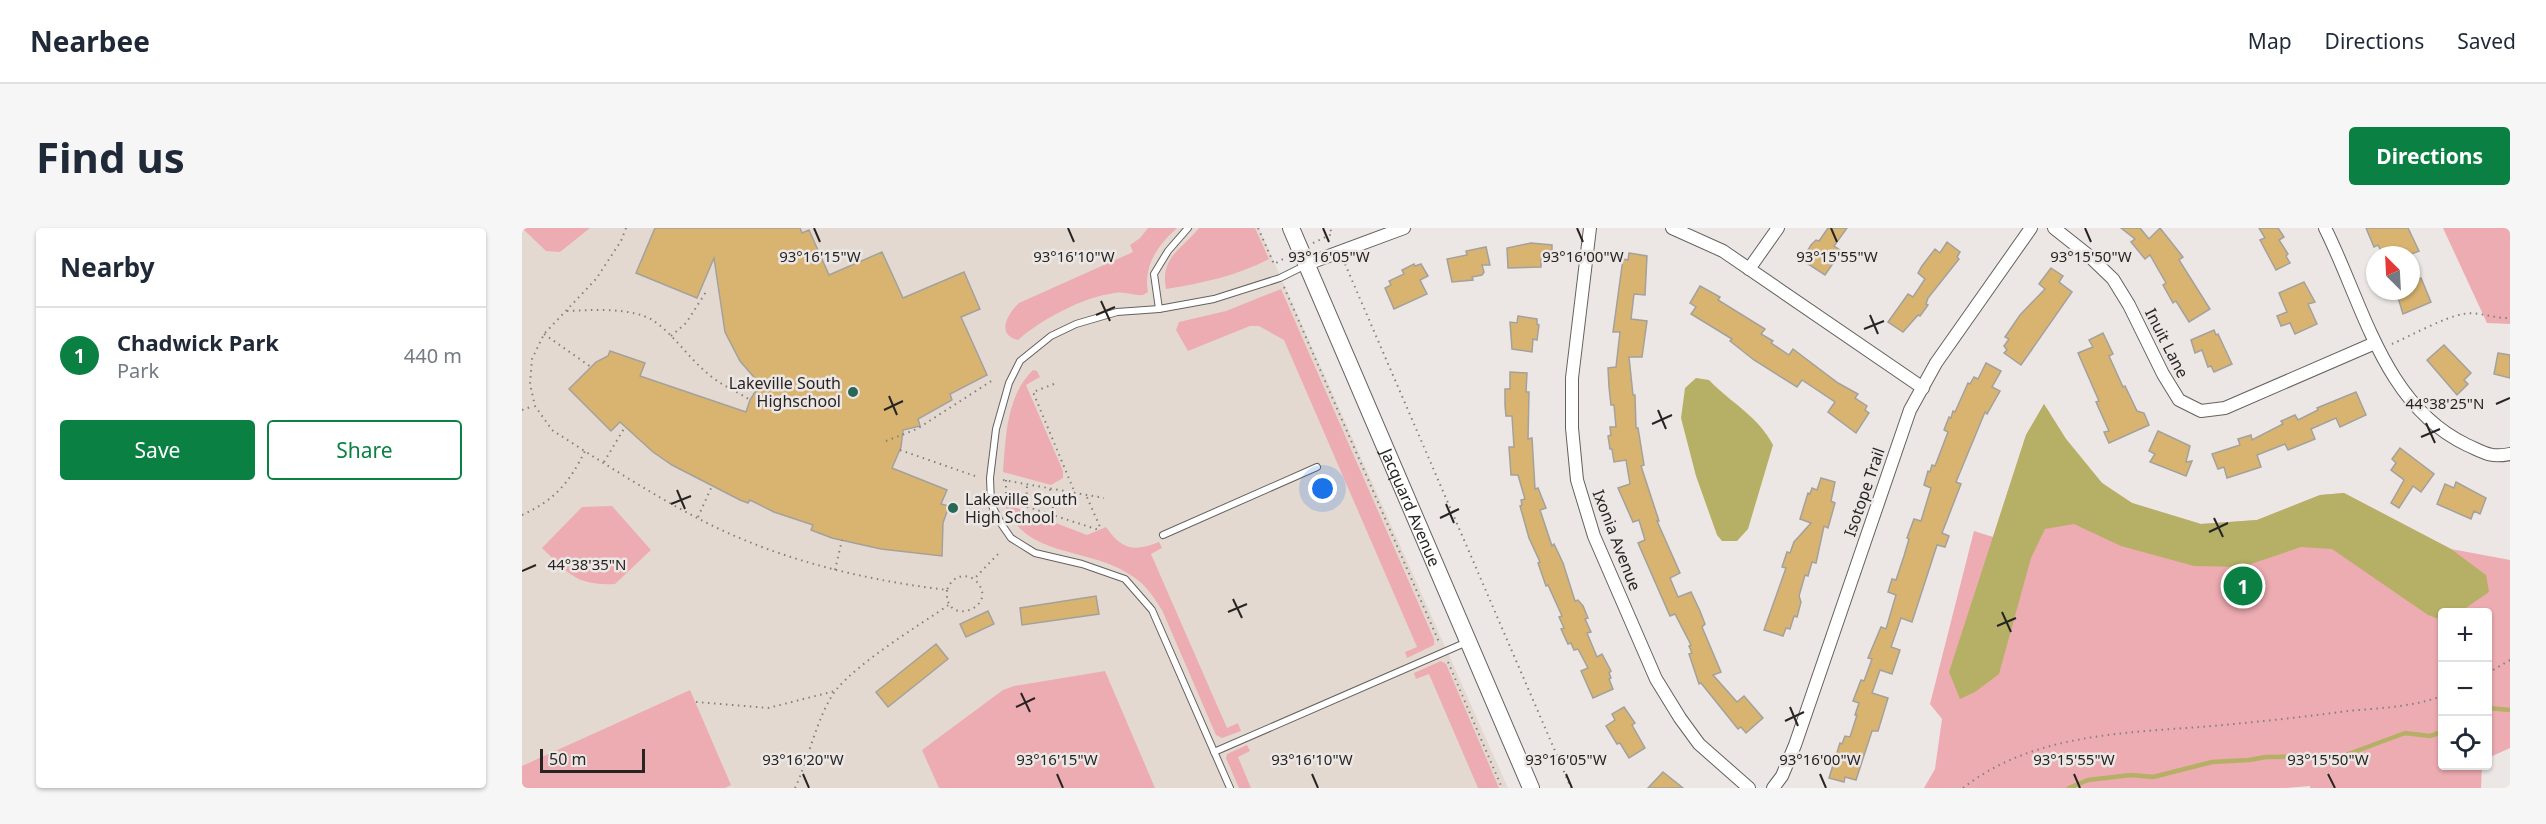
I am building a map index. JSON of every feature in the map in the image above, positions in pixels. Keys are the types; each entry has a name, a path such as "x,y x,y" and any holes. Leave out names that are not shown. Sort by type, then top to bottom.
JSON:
{"street":[{"name":"Jacquard Avenue","path":"1291,228 1530,788"},
{"path":"1307,264 1404,228"},
{"name":"Ixonia Avenue","path":"1590,228 1572,378 1572,428 1577,480 1594,536 1656,679 1699,744 1749,788"},
{"path":"1672,228 1723,251 1923,388"},
{"path":"1749,269 1778,228"},
{"name":"Isotope Trail","path":"1773,788 1782,776 1795,745 1910,410 1936,363 2031,228"},
{"name":"Inuit Lane","path":"2054,228 2088,255 2113,279 2129,305 2163,375 2179,400 2201,411 2225,408 2377,347"},
{"path":"2325,228 2377,347 2399,385 2424,413 2456,440 2494,458 2510,454"}],"lane":[{"path":"1159,309 1154,274 1168,251 1188,228"},
{"path":"1230,788 1152,610 1125,579 1082,564 1035,553 1011,538 992,504 990,478 996,429 1009,383 1020,361 1051,336 1077,324 1117,312 1159,309 1245,290 1280,278 1307,264"},
{"path":"1163,535 1317,467"},
{"path":"1214,752 1468,642"}],"path":[{"path":"626,228 621,241 596,279 544,334 532,359 530,384 535,406 552,430 698,517 772,549 835,570 947,590"},
{"path":"1258,228 1274,264"},
{"path":"1332,234 1571,788"},
{"path":"1284,287 1439,642"},
{"path":"671,336 686,323 706,292"},
{"path":"567,311 591,309 637,314 652,320 708,374 750,400"},
{"path":"2377,347 2462,314 2510,318"},
{"path":"544,334 591,367"},
{"path":"886,441 917,429 993,380"},
{"path":"1053,384 1033,392 1075,493"},
{"path":"522,410 535,406"},
{"path":"604,462 624,427"},
{"path":"900,450 975,476"},
{"path":"522,515 554,497 576,469 585,451"},
{"path":"1086,495 1100,527 1096,529 1006,500 1005,480 1104,498"},
{"path":"1026,506 1028,484"},
{"path":"698,517 712,486"},
{"path":"1050,489 1054,515"},
{"path":"835,570 842,540"},
{"path":"974,579 1000,552"},
{"path":"965,576 974,579 981,588 982,594 974,609 962,612 950,604 947,590 956,578 965,576"},
{"path":"795,788 819,726 836,691 860,669 950,604"},
{"path":"1447,660 1502,788"},
{"path":"2492,670 2510,660"},
{"path":"696,702 768,708 836,691"},
{"path":"1963,788 1977,777 1996,768 2061,742 2112,734 2246,723 2398,705 2438,697"}],"shaded area":[{"name":"Lakeville South High School","path":"522,228 1259,228 1508,788 522,788"},
{"path":"522,228 590,228 560,252 546,251"},
{"path":"1148,228 1177,228 1158,249 1150,265 1148,292 1143,295 1118,293 1103,295 1077,304 1051,317 1018,340 1007,334 1005,329 1008,318 1019,303 1133,252 1130,245"},
{"path":"1199,228 1255,228 1269,259 1219,278 1166,289 1165,278 1169,261"},
{"path":"2443,228 2510,228 2510,324 2487,323"},
{"path":"1281,289 1434,639 1434,645 1407,658 1405,652 1417,647 1284,340 1259,326 1250,326 1188,351 1176,330 1179,322 1226,311"},
{"path":"1033,370 1037,371 1040,377 1026,385 1063,471 1063,478 1051,485 1003,472 1012,404 1024,380"},
{"path":"1696,378 1709,380 1760,426 1773,445 1748,529 1737,541 1722,541 1717,535 1696,476 1681,418 1685,388"},
{"path":"2044,404 2066,439 2102,483 2132,503 2201,524 2257,520 2320,495 2344,493 2451,549 2510,560 2510,748 2492,756 2492,608 2438,608 2438,770 2482,770 2481,788 2310,788 2310,786 2286,788 1924,788 1935,769 1942,719 1930,704 1974,531 1993,537 2026,435"},
{"path":"2044,404 2066,439 2102,483 2132,503 2201,524 2257,520 2320,495 2344,493 2451,549 2486,575 2489,592 2466,608 2438,608 2438,619 2428,615 2332,549 2301,547 2242,567 2194,566 2121,546 2074,524 2045,529 2031,558 1999,674 1975,692 1960,699 1949,672 2026,435"},
{"path":"1004,503 1087,535 1106,527 1112,535 1129,547 1142,547 1159,542 1162,548 1151,554 1227,728 1238,723 1241,731 1222,738 1216,735 1162,610 1143,585 1118,568 1043,544 1027,535 1014,522"},
{"path":"612,506 651,550 615,584 591,583 582,580 566,571 542,548 582,507"},
{"path":"1441,661 1446,664 1499,788 1478,788 1429,674 1416,679 1414,673"},
{"path":"1105,671 1155,788 939,788 922,750 1003,690 1014,686"},
{"path":"690,690 731,785 725,788 522,788 522,766"},
{"path":"1247,745 1250,751 1238,757 1251,788 1239,788 1226,758 1227,754"}],"building":[{"name":"Lakeville South Highschool","path":"655,228 800,228 802,233 809,230 829,275 882,252 903,298 964,272 980,309 961,317 987,375 950,394 952,400 918,419 920,426 903,430 901,447 892,468 947,490 941,504 949,506 943,523 942,556 881,549 832,538 811,530 813,525 774,512 750,500 748,503 740,500 672,465 653,452 620,422 611,431 569,389 596,362 608,356 610,351 645,363 640,376 746,412 760,384 740,361 725,332 714,258 697,298 636,273"},
{"path":"1828,228 1847,228 1834,246 1840,250 1825,275 1802,260 1811,245 1816,240 1819,241"},
{"path":"2121,228 2140,228 2149,239 2160,228 2183,257 2179,260 2210,309 2189,322 2176,301 2173,303 2163,285 2166,283 2150,255 2145,259 2131,242 2135,239"},
{"path":"2259,228 2278,228 2284,237 2279,240 2288,254 2286,256 2290,263 2276,270 2260,240 2265,238"},
{"path":"2366,228 2408,228 2417,246 2378,245 2374,246"},
{"path":"1947,242 1960,252 1957,257 1959,259 1928,298 1926,304 1928,305 1920,316 1918,315 1903,332 1888,322 1908,294 1913,297 1925,279 1918,273 1922,266 1935,249 1940,253"},
{"path":"1531,243 1552,245 1552,259 1541,260 1541,267 1508,268 1507,248"},
{"path":"1486,247 1490,265 1482,265 1484,272 1482,275 1472,277 1473,280 1452,282 1447,259 1467,255 1466,251"},
{"path":"1629,253 1647,256 1645,295 1634,294 1631,319 1647,321 1642,357 1629,357 1633,395 1635,395 1636,428 1638,428 1644,465 1641,466 1659,521 1657,521 1680,573 1670,578 1678,597 1691,592 1700,611 1705,624 1702,627 1721,672 1713,675 1737,702 1744,696 1763,718 1746,733 1741,727 1738,729 1701,683 1699,684 1689,654 1692,653 1689,646 1691,645 1675,614 1670,616 1638,543 1645,540 1639,520 1633,522 1618,488 1630,484 1626,460 1614,462 1612,449 1610,449 1608,436 1611,435 1610,427 1616,427 1614,405 1611,405 1608,368 1616,367 1620,332 1613,332 1623,259 1628,260"},
{"path":"1414,264 1415,266 1421,264 1428,276 1420,280 1427,294 1394,309 1385,288 1391,285 1389,281 1404,274 1402,270"},
{"path":"2051,268 2063,276 2059,282 2072,292 2021,365 2004,353 2007,350 2004,346 2009,339 2005,337 2020,315 2045,289 2039,284"},
{"path":"2420,278 2431,302 2403,314 2399,300 2420,300"},
{"path":"2304,282 2315,302 2308,304 2317,324 2295,334 2290,323 2281,326 2277,316 2287,312 2279,293"},
{"path":"1700,286 1720,297 1718,300 1765,329 1761,334 1773,341 1771,343 1789,355 1793,349 1838,383 1858,394 1855,398 1867,406 1865,410 1869,413 1856,433 1828,412 1835,402 1802,380 1797,387 1754,360 1730,341 1732,339 1691,314 1696,307 1690,303"},
{"path":"1518,316 1537,319 1539,325 1537,340 1533,339 1532,352 1512,349 1510,322 1517,323"},
{"path":"2214,330 2232,364 2214,372 2211,366 2208,367 2202,350 2195,353 2191,340"},
{"path":"2103,333 2113,354 2109,356 2123,387 2125,386 2137,411 2144,413 2149,425 2109,443 2104,432 2109,431 2096,402 2099,401 2078,353 2093,347 2089,340"},
{"path":"2444,345 2471,373 2464,380 2468,384 2457,395 2427,360"},
{"path":"2498,353 2510,355 2510,378 2494,374"},
{"path":"1986,363 2001,371 1992,387 2000,391 1987,414 1985,412 1956,482 1961,484 1942,533 1949,536 1945,547 1937,545 1912,622 1901,618 1891,647 1900,650 1892,674 1880,670 1872,693 1888,698 1878,731 1872,731 1856,780 1845,777 1844,782 1829,778 1840,743 1842,744 1845,736 1850,737 1859,703 1853,701 1872,659 1868,658 1881,627 1886,629 1896,595 1888,592 1892,579 1896,580 1914,519 1921,521 1931,488 1924,485 1928,471 1930,472 1932,465 1935,466 1948,432 1944,430 1949,417 1951,418 1953,411 1955,412 1968,383 1970,384 1974,377 1978,379"},
{"path":"1510,372 1527,373 1528,439 1532,438 1535,489 1538,488 1546,508 1540,510 1552,546 1554,544 1563,563 1575,601 1578,600 1583,606 1588,618 1585,619 1591,632 1587,633 1597,657 1602,654 1611,671 1609,679 1613,689 1593,698 1581,671 1588,668 1578,649 1574,650 1571,643 1568,644 1561,629 1564,628 1559,617 1562,616 1548,585 1546,586 1538,563 1540,562 1529,538 1520,506 1522,505 1521,500 1525,499 1518,475 1511,475 1509,447 1514,447 1512,416 1506,416 1505,405 1505,389 1510,389"},
{"path":"2356,392 2366,415 2340,427 2336,418 2311,429 2315,439 2288,450 2285,444 2257,455 2261,467 2227,478 2224,467 2218,469 2212,454 2240,445 2238,439 2251,435 2252,440 2283,424 2281,421 2295,415 2298,420 2318,410 2317,408"},
{"path":"2158,431 2190,446 2186,462 2192,461 2186,476 2150,462 2155,454 2149,451"},
{"path":"2400,448 2434,474 2421,492 2413,486 2399,508 2391,503 2404,480 2391,470 2396,463 2392,459"},
{"path":"1821,478 1835,482 1831,501 1835,503 1828,528 1824,526 1816,563 1812,562 1808,576 1805,575 1799,596 1801,602 1797,617 1794,616 1790,629 1786,628 1783,636 1764,630 1786,568 1782,567 1787,552 1790,553 1794,542 1811,523 1800,519 1808,493 1810,494 1812,488 1817,490"},
{"path":"2456,482 2486,498 2480,514 2474,511 2471,519 2437,504 2445,484 2454,488"},
{"path":"1096,596 1099,614 1022,625 1020,608"},
{"path":"988,611 994,624 966,637 960,624"},
{"path":"936,644 948,659 888,707 876,692"},
{"path":"1624,707 1635,723 1632,725 1645,748 1629,758 1606,726 1615,720 1612,714"},
{"path":"1663,772 1683,788 1648,788"}],"waterway":[{"path":"2492,708 2510,710"},
{"path":"2069,788 2088,780 2131,775 2153,777 2212,762 2266,757 2343,756 2405,733 2430,736 2438,733"}],"place":[{"name":"Lakeville South Highschool","path":"853,392"},
{"name":"Lakeville South High School","path":"953,508"},
{"name":"Chadwick Park","path":"2243,586"}]}
